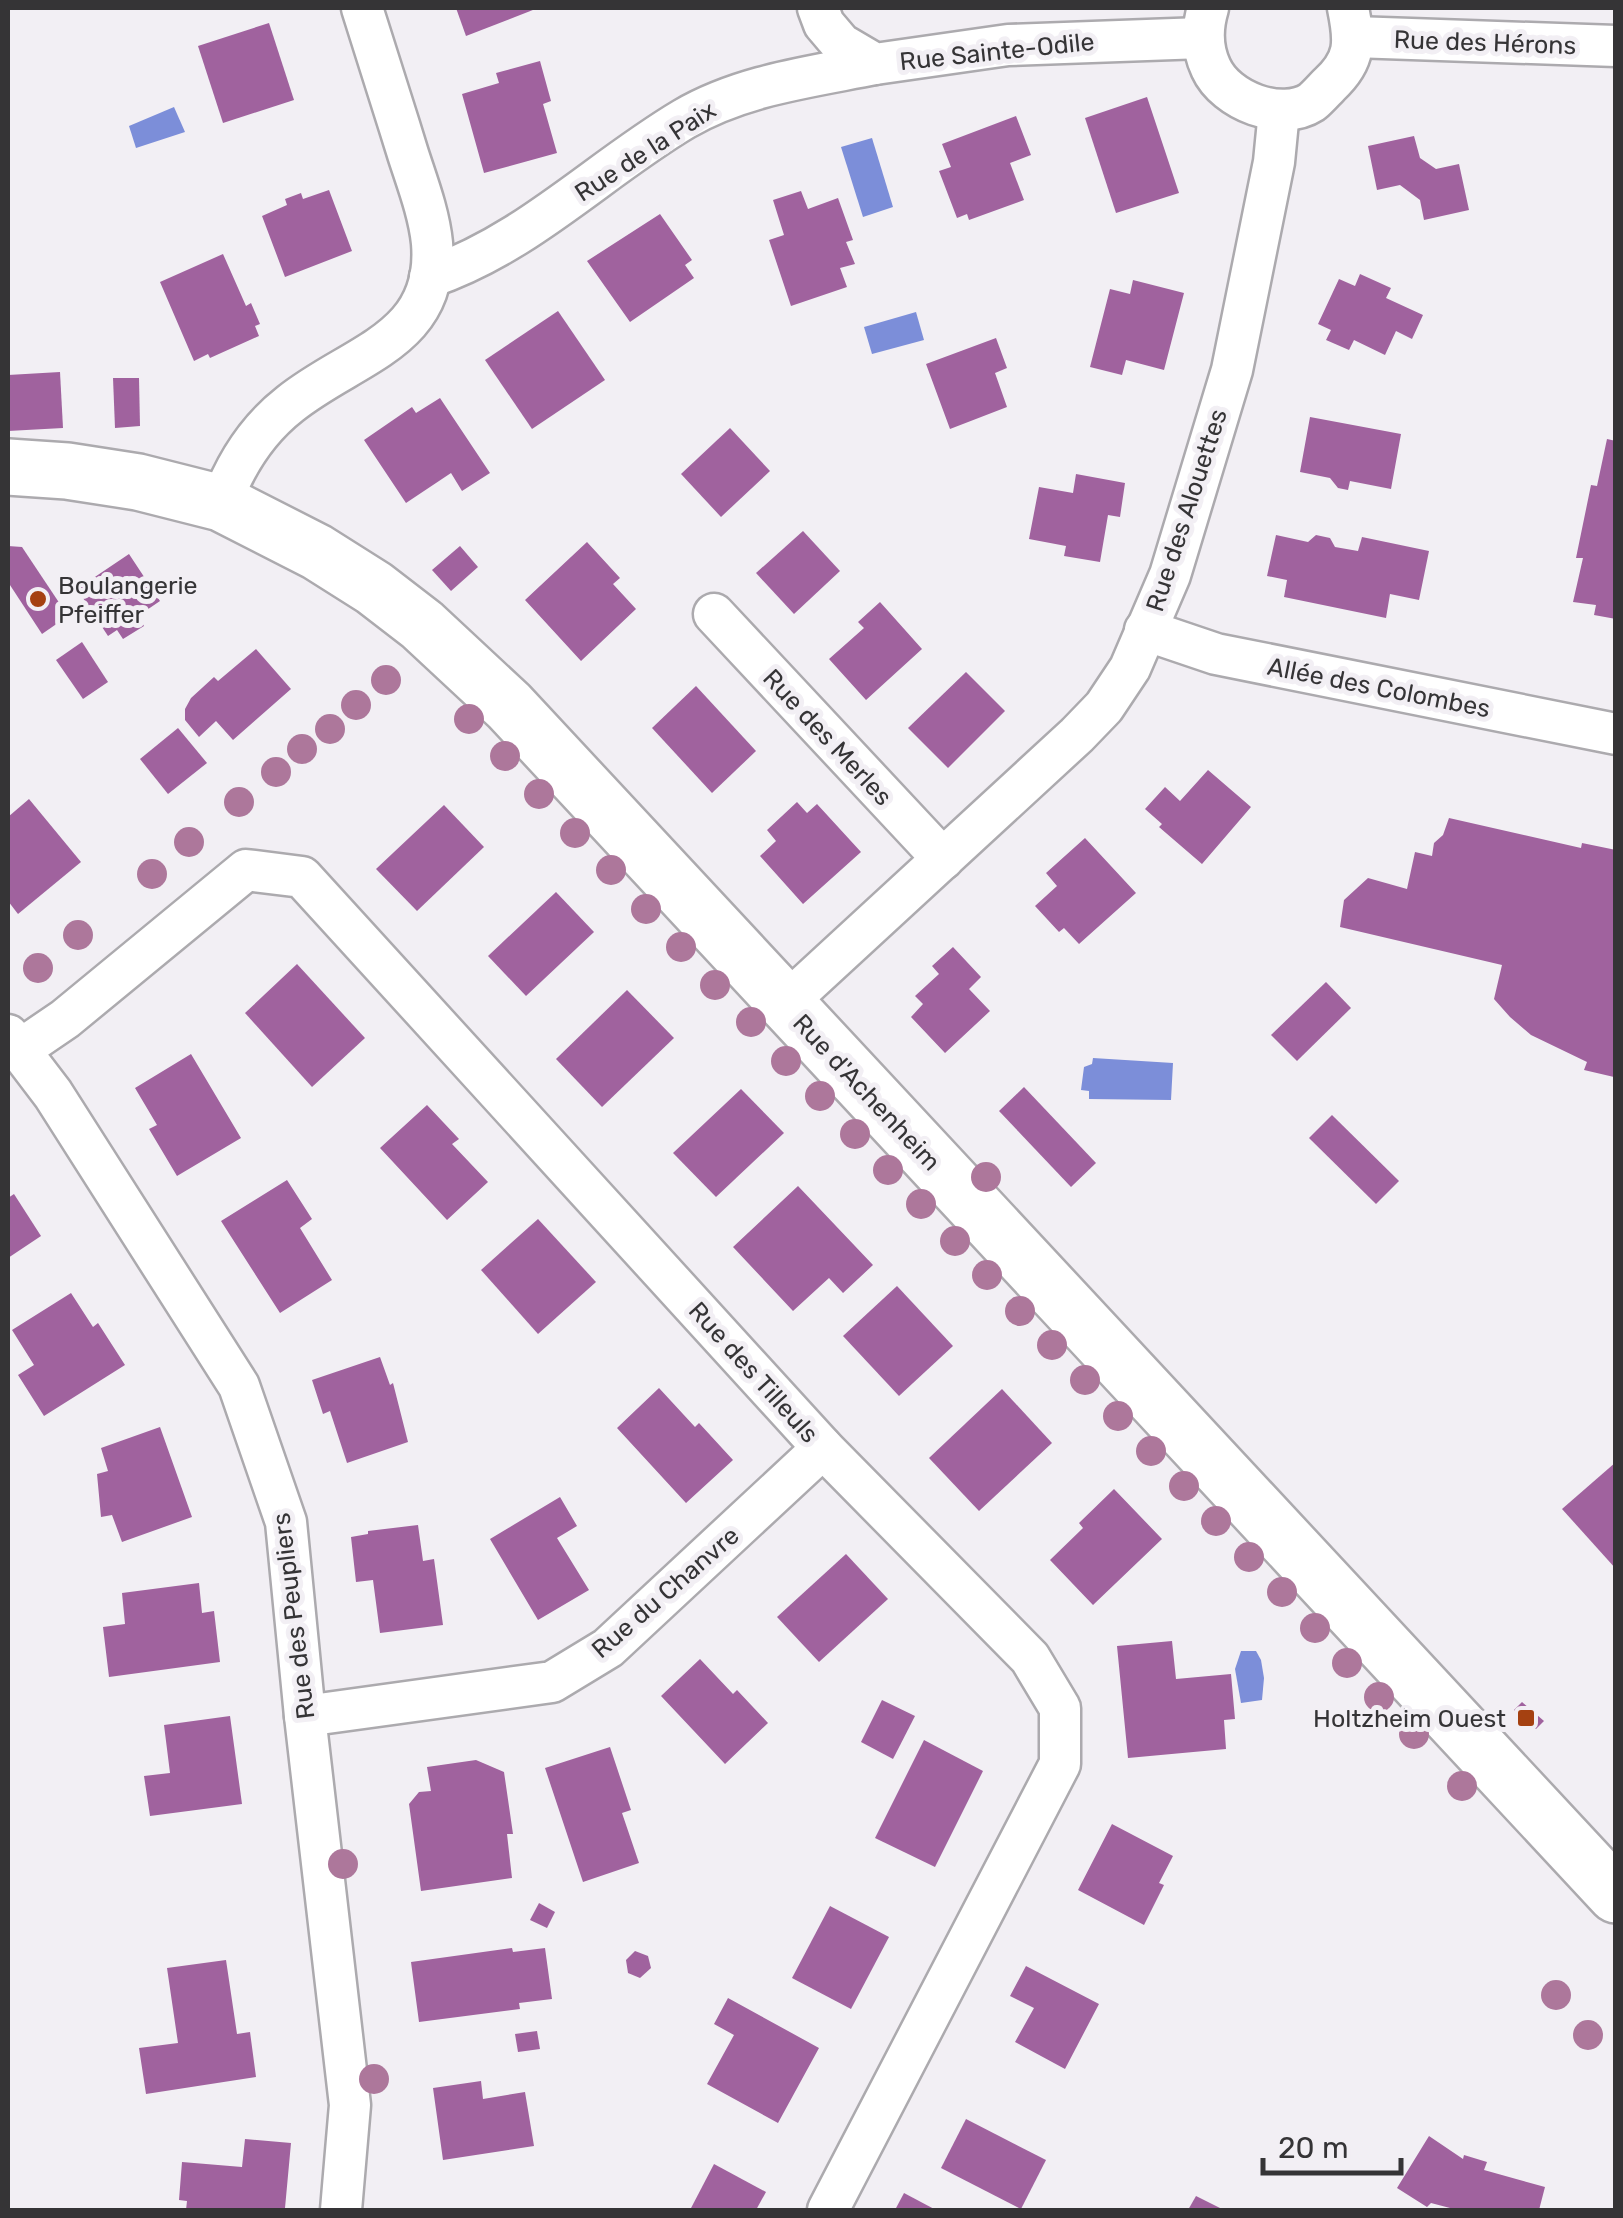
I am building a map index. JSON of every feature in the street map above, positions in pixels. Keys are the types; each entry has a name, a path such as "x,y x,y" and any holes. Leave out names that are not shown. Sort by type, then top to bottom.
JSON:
{"main road":[{"name":"Rue d'Achenheim","path":"8,467 138,482 221,502 317,552 422,625 509,706 1616,1895"}],"street":[{"path":"221,502 230,477 255,439 290,404 409,325 423,303 432,242 362,8"},
{"name":"Rue Sainte-Odile","path":"818,8 824,24 842,44 875,64 1205,23"},
{"path":"1205,23 1212,72 1247,104 1279,110 1310,103 1346,69 1351,22"},
{"name":"Rue des Hérons","path":"1351,22 1616,46"},
{"name":"Rue de la Paix","path":"430,276 472,263 684,120 729,97 875,64"},
{"name":"Rue des Alouettes","path":"784,1004 1104,706 1130,668 1170,575 1232,370 1274,162 1279,110"},
{"name":"Rue des Merles","path":"714,614 943,859"},
{"name":"Allée des Colombes","path":"1146,630 1216,654 1616,734"},
{"name":"Rue des Tilleuls","path":"14,1042 65,1019 246,870 302,877 823,1448 1030,1658 1060,1708 1060,1764 828,2210"},
{"name":"Rue des Peupliers","path":"14,1042 53,1094 238,1386 286,1522 350,2106 341,2210"},
{"name":"Rue du Chanvre","path":"305,1716 552,1682 608,1648 823,1448"}],"water":[{"path":"174,107 185,132 136,148 129,126"},
{"path":"872,138 893,207 863,217 841,147"},
{"path":"916,312 924,340 872,354 864,327"},
{"path":"1093,1058 1173,1063 1171,1100 1089,1099 1089,1091 1081,1090 1084,1067 1092,1064"},
{"path":"1241,1651 1256,1651 1261,1660 1262,1700 1241,1703 1235,1669"}],"building":[{"path":"456,8 538,8 466,36"},
{"path":"269,23 294,100 223,123 198,46"},
{"path":"540,61 551,101 543,104 557,153 484,173 462,94 499,83 496,73"},
{"path":"1147,97 1179,193 1116,213 1085,118"},
{"path":"1016,116 1031,155 1010,163 1024,200 969,220 967,214 957,218 939,171 951,167 942,144"},
{"path":"1414,136 1420,158 1436,169 1459,164 1469,210 1424,220 1420,200 1400,185 1377,190 1368,146"},
{"path":"329,190 352,251 285,277 262,216 287,205 285,199 301,193 303,199"},
{"path":"801,191 808,209 838,198 853,240 846,242 855,264 840,268 847,287 791,306 769,240 784,235 773,200"},
{"path":"660,214 692,260 685,265 694,278 630,322 587,261"},
{"path":"223,254 246,306 251,303 260,324 255,326 259,336 194,361 160,282"},
{"path":"1360,274 1391,288 1386,298 1423,315 1412,339 1396,331 1385,355 1354,340 1349,350 1326,340 1331,330 1318,324 1339,279 1355,286"},
{"path":"1133,280 1184,293 1164,370 1126,360 1122,375 1090,367 1110,289 1130,294"},
{"path":"558,311 605,380 532,429 485,360"},
{"path":"996,338 1007,368 995,373 1007,407 950,429 926,364"},
{"path":"60,372 63,428 8,431 8,375"},
{"path":"113,378 139,378 140,426 115,428"},
{"path":"440,398 490,473 462,491 451,473 406,503 364,440 412,407 416,413"},
{"path":"1310,417 1401,434 1391,489 1350,481 1348,490 1338,488 1330,478 1300,472"},
{"path":"730,428 770,471 721,517 681,474"},
{"path":"1607,439 1616,441 1616,619 1594,615 1596,605 1573,602 1583,558 1576,558 1591,485 1597,486"},
{"path":"1076,474 1125,483 1120,517 1108,515 1100,562 1064,556 1066,546 1029,539 1039,487 1073,493"},
{"path":"803,531 840,571 794,614 756,573"},
{"path":"1276,535 1308,542 1316,535 1330,538 1335,547 1358,551 1362,537 1429,551 1419,600 1390,594 1386,618 1284,597 1287,580 1267,576"},
{"path":"587,542 620,578 613,584 636,609 581,661 525,600"},
{"name":"Boulangerie Pfeiffer","path":"8,546 22,547 68,616 42,634 8,582"},
{"path":"460,546 478,567 451,591 432,570"},
{"path":"129,554 160,601 138,616 144,626 123,639 117,630 108,636 77,589"},
{"path":"880,602 922,649 866,700 829,659 864,628 858,622"},
{"path":"82,642 108,682 83,699 56,660"},
{"path":"256,649 291,689 233,740 216,721 199,737 185,720 191,698"},
{"path":"966,672 1005,711 948,768 908,728"},
{"path":"696,686 756,751 712,793 652,728"},
{"path":"178,728 207,763 168,794 140,759"},
{"path":"1208,770 1251,807 1202,864 1159,827 1162,824 1145,809 1165,787 1180,801"},
{"path":"29,799 81,862 18,914 8,901 8,817"},
{"path":"797,802 807,813 817,804 861,852 803,904 760,856 776,841 767,830"},
{"path":"444,805 484,847 417,911 376,869"},
{"path":"1449,818 1581,848 1582,843 1616,850 1614,1077 1584,1070 1587,1062 1531,1035 1510,1017 1494,999 1502,965 1340,927 1344,900 1368,878 1407,889 1415,852 1432,856 1434,843 1443,835"},
{"path":"1085,838 1136,893 1079,944 1064,928 1059,932 1035,906 1057,886 1046,873"},
{"path":"556,892 594,932 526,996 488,956"},
{"path":"953,947 981,977 969,989 990,1011 945,1053 911,1017 923,1004 915,996 939,974 932,966"},
{"path":"297,964 365,1038 312,1087 245,1013"},
{"path":"1326,982 1351,1008 1297,1061 1271,1035"},
{"path":"627,990 674,1038 602,1107 556,1059"},
{"path":"191,1054 241,1138 177,1176 149,1129 157,1125 135,1088"},
{"path":"1024,1087 1096,1163 1071,1187 999,1111"},
{"path":"741,1089 784,1133 716,1197 673,1153"},
{"path":"427,1105 459,1139 452,1144 488,1182 447,1220 380,1148"},
{"path":"1332,1115 1399,1181 1376,1204 1309,1138"},
{"path":"287,1180 312,1219 300,1228 332,1280 280,1313 221,1221"},
{"path":"798,1186 873,1265 843,1293 829,1278 793,1311 733,1247"},
{"path":"14,1194 41,1236 8,1258 8,1198"},
{"path":"538,1219 596,1282 538,1334 481,1270"},
{"path":"897,1286 953,1346 899,1396 843,1336"},
{"path":"71,1293 93,1327 98,1323 125,1365 44,1416 18,1375 34,1365 12,1330"},
{"path":"380,1357 390,1385 393,1383 408,1442 347,1463 330,1411 323,1414 312,1380"},
{"path":"659,1388 733,1460 686,1503 617,1428"},
{"path":"1002,1389 1052,1443 979,1511 929,1458"},
{"path":"160,1427 192,1517 122,1542 112,1515 101,1517 97,1474 108,1471 101,1448"},
{"path":"1616,1462 1616,1569 1562,1509"},
{"path":"1114,1489 1162,1539 1093,1605 1050,1560 1083,1528 1079,1523"},
{"path":"560,1497 577,1526 557,1538 589,1590 538,1620 490,1539"},
{"path":"418,1525 423,1561 434,1559 443,1625 380,1633 373,1580 356,1582 351,1537"},
{"path":"846,1554 888,1599 819,1662 777,1617"},
{"path":"199,1583 202,1613 214,1611 220,1662 109,1677 103,1627 125,1624 122,1593"},
{"path":"1172,1641 1176,1679 1231,1674 1235,1719 1224,1720 1226,1749 1128,1758 1117,1646"},
{"path":"700,1659 768,1723 725,1764 661,1696"},
{"path":"882,1700 915,1716 893,1759 861,1742"},
{"path":"1522,1702 1544,1721 1536,1729 1514,1710"},
{"path":"230,1716 242,1804 150,1816 144,1776 170,1773 164,1725"},
{"path":"924,1740 983,1771 935,1867 875,1838"},
{"path":"610,1747 631,1810 622,1813 639,1863 583,1882 545,1768"},
{"path":"476,1760 504,1772 513,1834 507,1834 512,1878 421,1891 409,1804 419,1792 431,1791 427,1767"},
{"path":"1112,1824 1173,1856 1144,1925 1078,1890"},
{"path":"539,1903 555,1912 547,1928 530,1920"},
{"path":"830,1906 889,1937 851,2009 792,1978"},
{"path":"512,1948 513,1952 545,1948 552,1999 519,2003 520,2009 419,2022 411,1962"},
{"path":"635,1951 648,1956 651,1968 640,1978 628,1973 626,1960"},
{"path":"226,1960 237,2034 250,2032 256,2077 146,2094 139,2048 178,2043 167,1968"},
{"path":"1026,1966 1099,2004 1065,2069 1015,2042 1034,2008 1010,1996"},
{"path":"728,1998 819,2048 778,2123 707,2084 734,2035 714,2024"},
{"path":"537,2031 540,2049 518,2052 515,2034"},
{"path":"481,2081 483,2099 525,2092 534,2146 443,2160 433,2088"},
{"path":"966,2119 1046,2160 1021,2209 941,2168"},
{"path":"1429,2136 1463,2159 1464,2155 1487,2162 1484,2170 1545,2187 1539,2210 1449,2210 1431,2203 1427,2207 1397,2188"},
{"path":"245,2139 291,2143 285,2208 186,2210 187,2201 179,2200 182,2162 242,2167"},
{"path":"714,2164 766,2192 756,2210 690,2210"},
{"path":"904,2193 936,2210 895,2210"},
{"path":"1196,2196 1224,2210 1188,2210"}],"place":[{"name":"Boulangerie Pfeiffer","path":"38,599"},
{"name":"Holtzheim Ouest","path":"1526,1718"}]}
